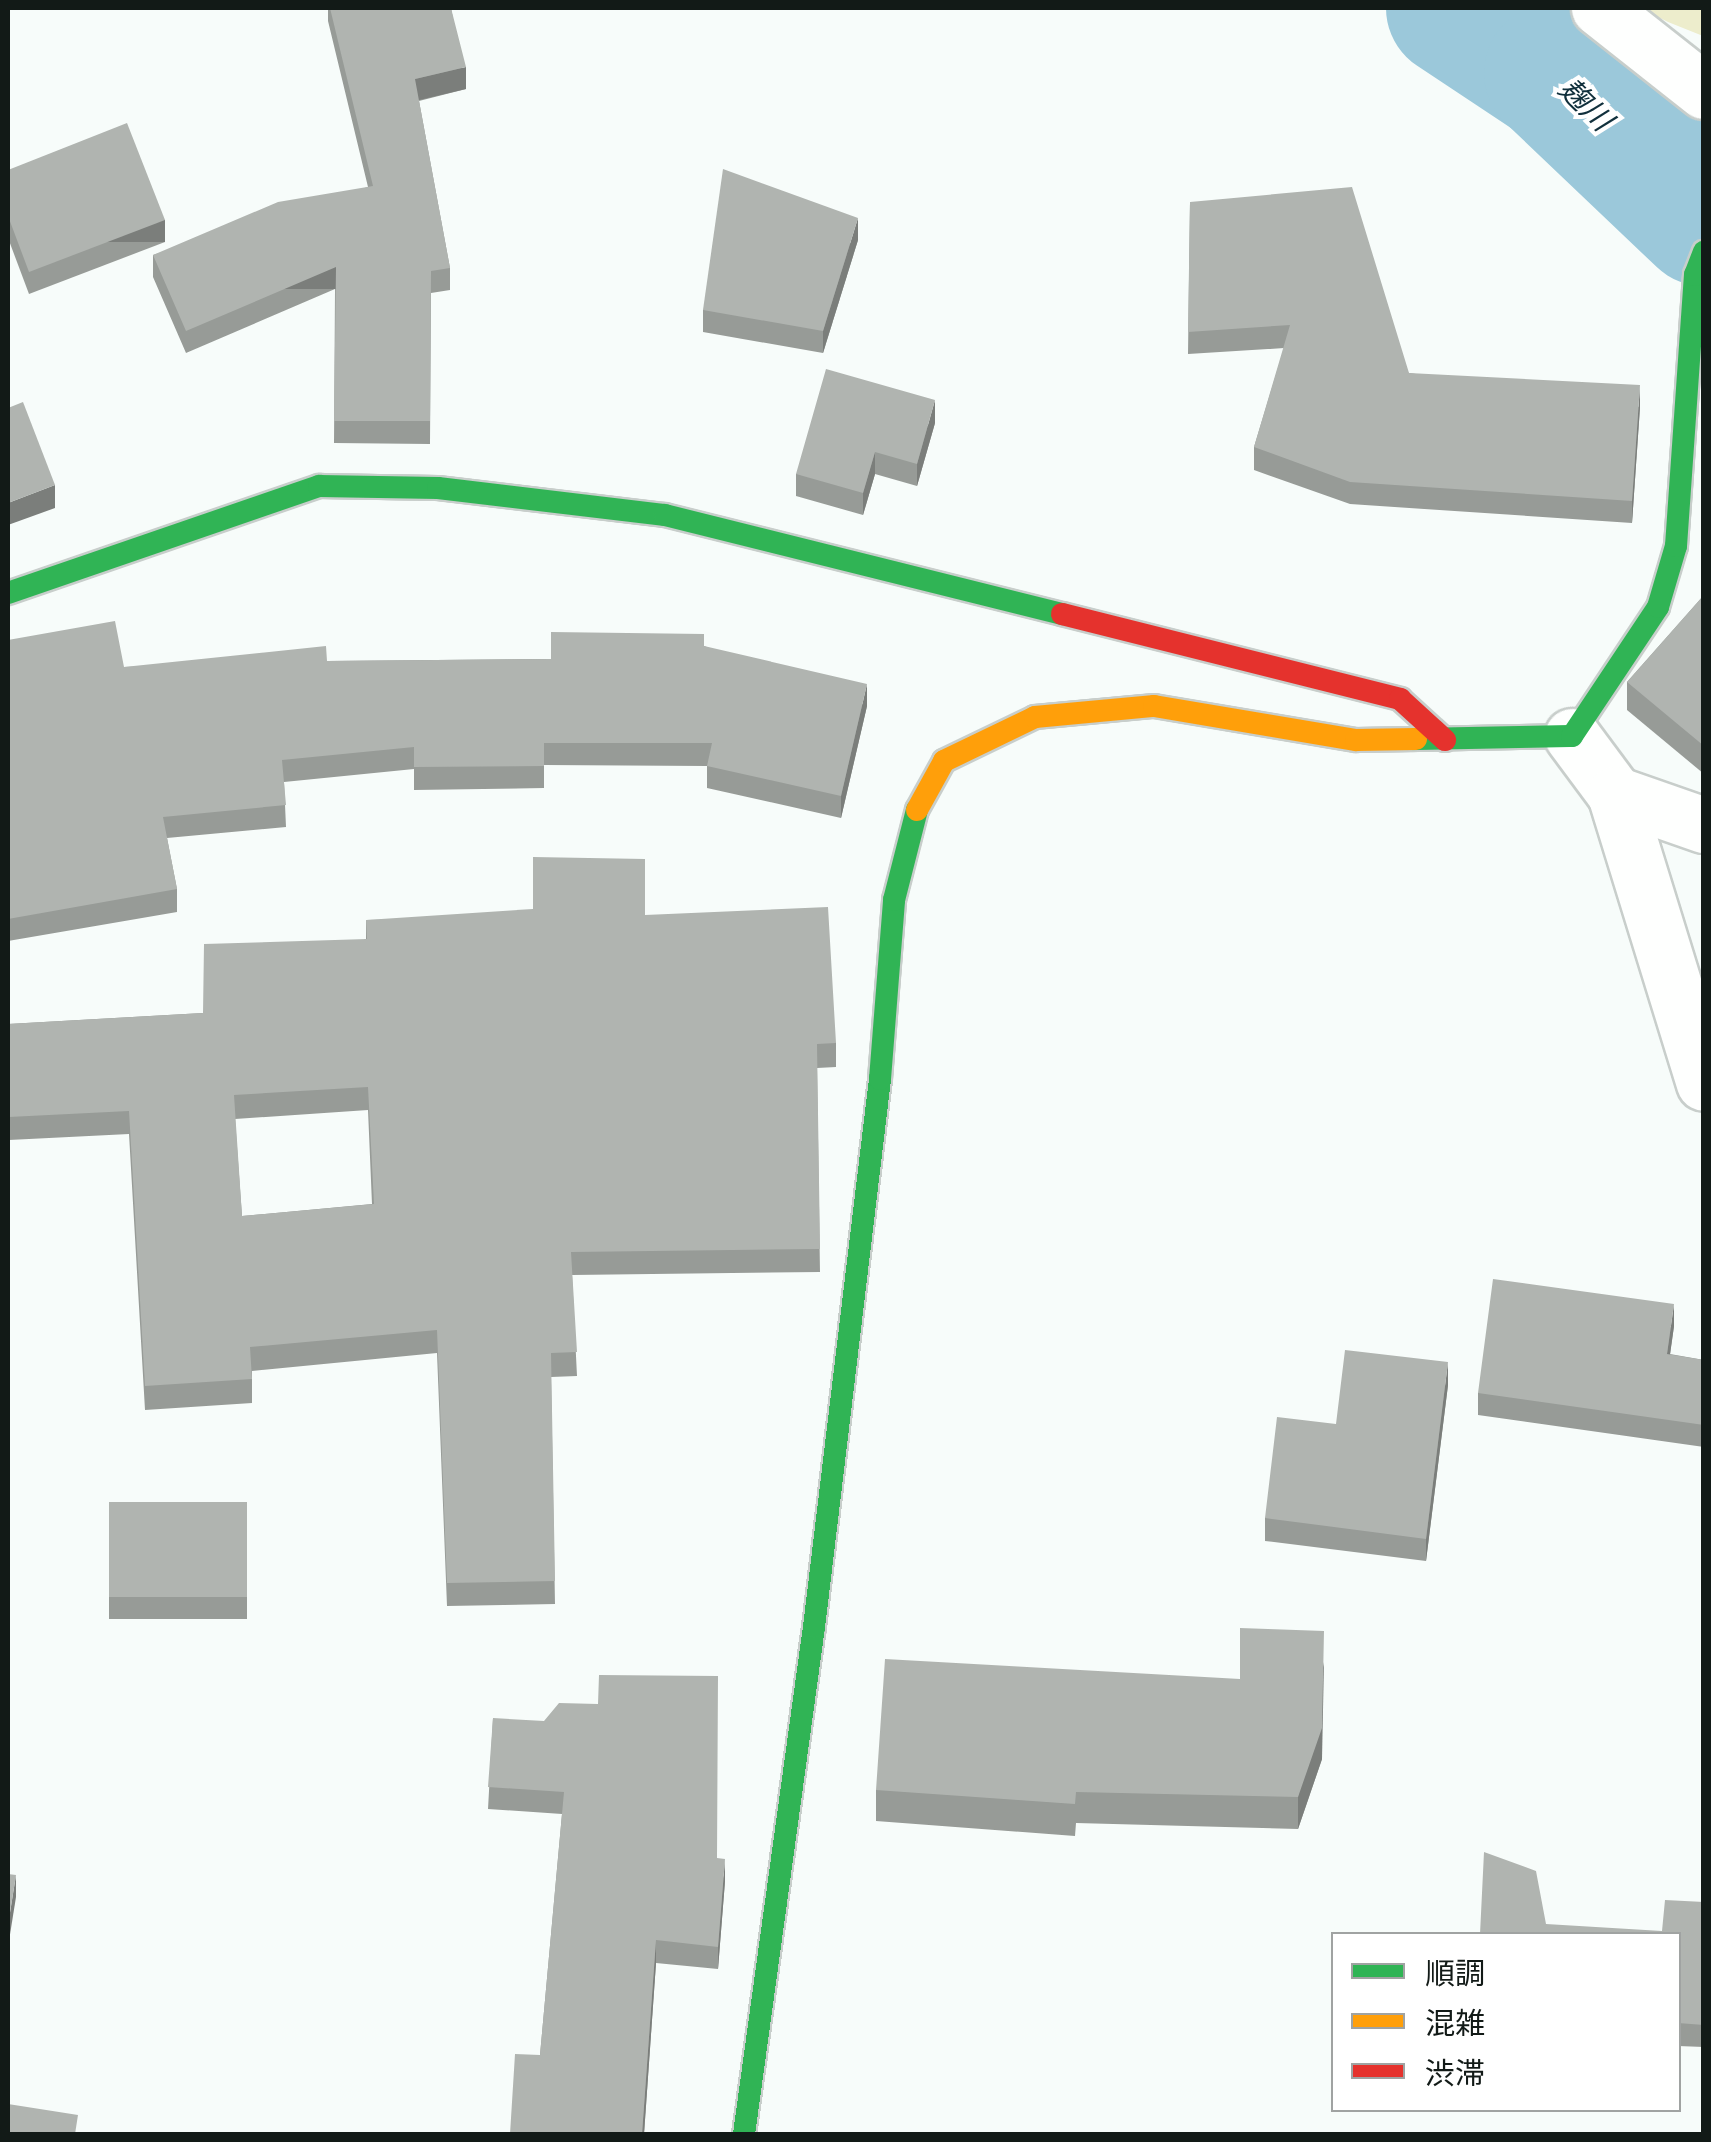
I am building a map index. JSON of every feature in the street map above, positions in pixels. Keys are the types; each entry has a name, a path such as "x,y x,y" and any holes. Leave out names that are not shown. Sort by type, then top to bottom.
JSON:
{"street":[{"path":"1599,8 1704,91"},
{"path":"1572,736 1658,606 1676,546 1695,275 1704,252"},
{"path":"8,593 319,486 438,488 665,515 1400,698 1445,740"},
{"path":"744,2134 814,1627 880,1079 894,900 920,800 944,760 1036,717 1154,706 1356,740 1572,736"},
{"path":"1572,736 1615,794 1704,1083"},
{"path":"1615,794 1704,825"}],"green space":[{"path":"1640,8 1703,8 1703,36 1668,22"}],"building":[{"path":"330,8 451,8 466,67 415,79 450,268 431,271 430,421 334,421 336,267 186,331 153,255 278,202 373,186"},
{"path":"127,123 165,220 29,272 8,216 8,170"},
{"path":"723,169 858,218 823,331 703,310"},
{"path":"1352,187 1409,373 1640,385 1632,501 1350,482 1254,447 1290,325 1188,332 1190,202"},
{"path":"826,369 935,400 917,464 875,452 863,493 796,474"},
{"path":"23,402 55,485 8,503 8,408"},
{"path":"1704,595 1704,746 1627,682"},
{"path":"115,621 124,667 326,646 327,661 551,659 551,632 704,634 704,646 867,684 841,796 707,766 712,743 544,743 544,766 414,767 414,747 282,760 286,805 163,817 177,889 8,919 8,640"},
{"path":"533,857 645,859 645,915 828,907 836,1043 817,1044 820,1249 571,1252 577,1352 551,1353 555,1581 447,1583 437,1330 250,1347 252,1379 145,1386 129,1111 9,1117 8,1164 8,1024 203,1013 204,944 367,939 366,920 533,909","holes":["368,1087 374,1204 242,1216 234,1095"]},
{"path":"1493,1279 1674,1304 1667,1354 1704,1360 1704,1425 1478,1393"},
{"path":"1345,1350 1448,1362 1426,1539 1265,1518 1277,1417 1336,1424"},
{"path":"109,1502 247,1502 247,1597 109,1597"},
{"path":"1240,1628 1324,1631 1322,1728 1298,1797 1076,1792 1075,1804 876,1790 885,1659 1240,1679"},
{"path":"599,1675 718,1676 717,1858 725,1859 718,1947 656,1940 642,2134 510,2134 515,2054 540,2055 564,1792 488,1787 493,1718 544,1721 559,1703 598,1704"},
{"path":"1484,1852 1536,1871 1546,1924 1662,1931 1665,1900 1704,1902 1704,2025 1681,2023 1681,1932 1480,1932"},
{"path":"8,1874 16,1875 8,1925"},
{"path":"8,2104 78,2115 75,2134 8,2134"}],"waterway":[{"name":"麹川","path":"1455,8 1553,73 1704,217"}],"traffic: fast":[{"path":"1416,739 1572,736 1658,607 1676,546 1695,275 1704,252"},
{"path":"8,593 319,486 438,488 665,515 1062,614"},
{"path":"744,2134 814,1627 880,1079 894,900 917,810"}],"traffic: slow":[{"path":"917,810 944,761 1035,717 1154,706 1356,740 1416,739"}],"traffic: jam":[{"path":"1062,614 1400,699 1445,740"}]}
